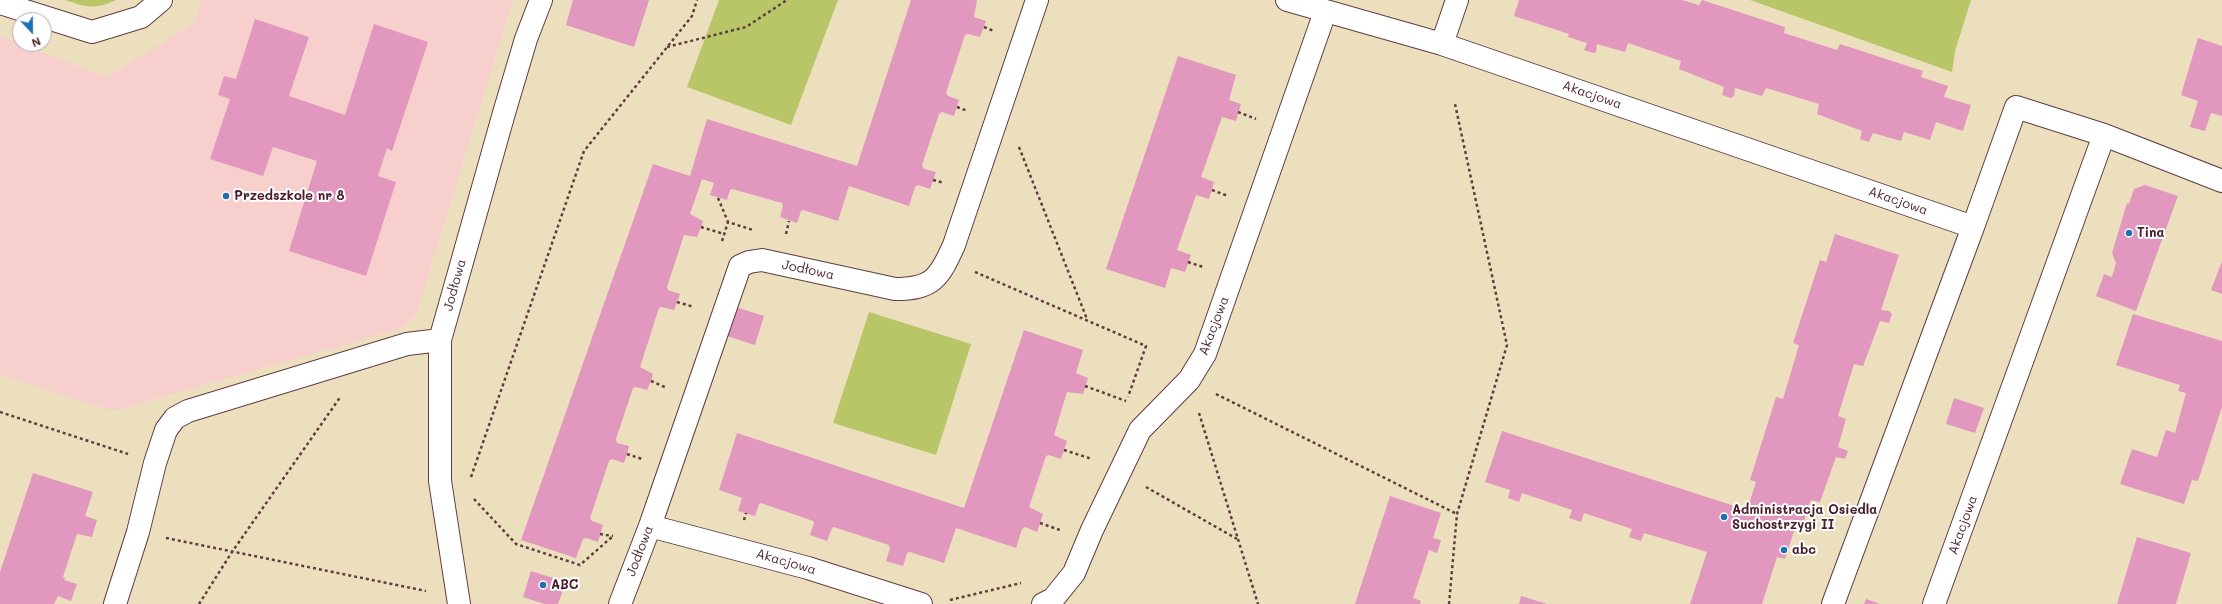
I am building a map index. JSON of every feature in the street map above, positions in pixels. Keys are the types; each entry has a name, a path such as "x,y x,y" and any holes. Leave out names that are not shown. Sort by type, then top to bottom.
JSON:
{"street":[{"path":"0,3 92,32 141,17 161,0"},
{"name":"Jodłowa","path":"457,595 440,481 440,340 504,112 526,39 541,0"},
{"name":"Jodłowa","path":"620,604 650,526 740,266 749,262 762,260 895,289 912,289 926,285 938,276 954,245 1037,0"},
{"name":"Akacjowa","path":"1287,0 1324,12 1442,44 1973,227"},
{"path":"1442,44 1457,0"},
{"name":"Akacjowa","path":"1043,604 1053,599 1074,573 1140,430 1189,380 1205,354 1324,12"},
{"path":"1833,604 2016,108 2104,135 2222,181"},
{"name":"Akacjowa","path":"1934,604 2104,135"},
{"path":"115,604 138,532 155,463 166,430 175,418 188,411 362,357 407,344 440,340"},
{"name":"Akacjowa","path":"650,526 808,568 921,604"}],"path":[{"path":"469,484 584,151 692,16 697,0"},
{"path":"667,47 746,27 788,0"},
{"path":"1002,103 1088,320"},
{"path":"1449,604 1457,514 1507,345 1455,104"},
{"path":"718,198 728,222"},
{"path":"785,239 789,221"},
{"path":"701,227 724,234"},
{"path":"945,265 962,267 1146,346 1124,408"},
{"path":"677,302 700,310"},
{"path":"199,604 232,552 362,366 362,357"},
{"path":"1189,380 1457,514"},
{"path":"1189,380 1258,604"},
{"path":"651,381 674,390"},
{"path":"1085,386 1127,401"},
{"path":"0,412 155,463"},
{"path":"1064,450 1098,460"},
{"path":"627,454 645,460"},
{"path":"1120,471 1237,539"},
{"path":"472,497 516,544 580,565 613,536"},
{"path":"138,532 426,592 457,595"},
{"path":"600,534 619,538"},
{"path":"947,601 1022,582"}],"shaded area":[{"name":"Przedszkole nr 8","path":"201,0 513,0 416,315 400,329 113,411 0,375 0,36 12,41 12,52 42,52 107,77 194,23"}],"green space":[{"path":"65,0 116,0 102,5 85,6"},
{"path":"719,0 838,0 791,125 687,87"},
{"path":"1750,0 1971,0 1955,51 1952,72"},
{"path":"869,312 971,344 936,455 833,423"}],"building":[{"path":"573,0 649,0 634,47 566,25"},
{"path":"911,0 977,0 974,17 986,21 980,37 968,34 965,35 946,93 948,96 959,100 954,116 942,112 939,114 922,165 924,169 936,172 930,189 918,185 915,187 909,206 849,186 838,221 803,210 801,211 797,223 780,217 783,206 782,203 732,189 730,190 727,200 710,195 714,183 702,179 690,214 703,221 697,237 684,235 667,287 668,290 680,294 674,310 661,307 659,308 640,367 653,374 651,381 647,390 636,387 633,388 616,439 617,443 629,446 627,454 624,463 612,459 609,461 590,518 592,521 603,525 598,542 586,538 583,539 576,558 521,540 653,164 690,176 707,119 857,166"},
{"path":"1519,0 1682,0 1699,5 1702,0 1785,27 1784,33 1837,50 1840,44 1923,71 1921,77 1948,86 1944,97 1971,105 1963,131 1936,122 1930,140 1904,132 1901,141 1873,133 1869,142 1860,139 1862,131 1817,114 1819,104 1766,88 1762,96 1735,88 1734,96 1731,98 1722,95 1724,87 1679,69 1681,61 1628,43 1625,52 1597,44 1596,52 1594,53 1584,50 1587,43 1568,37 1569,34 1514,16"},
{"path":"255,19 309,37 289,96 345,115 374,24 428,42 392,151 387,148 378,176 396,182 366,276 289,251 317,161 273,147 263,176 210,159 230,99 218,95 224,76 236,79"},
{"path":"2198,38 2222,46 2222,116 2211,113 2205,131 2190,127 2198,101 2181,95"},
{"path":"1178,56 1236,75 1229,100 1241,104 1236,121 1222,117 1201,177 1214,182 1209,199 1196,195 1177,250 1191,255 1185,272 1171,268 1165,288 1106,269"},
{"path":"2145,185 2178,196 2136,311 2096,296 2104,274 2112,277 2116,263 2112,253 2127,203 2129,204 2134,189"},
{"path":"1835,234 1899,255 1881,310 1889,311 1892,314 1889,323 1880,321 1863,366 1854,364 1838,416 1846,419 1838,447 1848,451 1845,459 1836,457 1820,502 1811,500 1802,527 1796,525 1785,559 1777,557 1762,604 1690,604 1707,552 1644,533 1641,541 1629,537 1632,529 1584,513 1581,522 1569,518 1572,510 1522,493 1519,502 1508,498 1510,490 1485,482 1502,431 1747,510 1756,482 1750,480 1776,397 1783,399 1799,345 1793,343 1820,260 1826,262"},
{"path":"2222,261 2222,294 2211,290"},
{"path":"736,307 764,316 755,345 727,336"},
{"path":"2133,314 2222,341 2222,407 2198,481 2192,480 2184,504 2120,484 2132,449 2157,457 2166,430 2175,433 2186,393 2178,391 2180,385 2116,365"},
{"path":"1024,330 1083,350 1076,373 1088,378 1083,394 1067,392 1054,435 1067,441 1061,459 1049,455 1046,456 1029,507 1043,514 1037,532 1025,527 1022,529 1016,548 956,528 944,563 910,552 907,553 903,566 886,561 890,548 889,545 834,527 832,528 827,541 810,535 814,523 813,521 761,503 759,504 755,516 738,511 742,498 719,490 737,433 964,508"},
{"path":"1954,398 1984,408 1975,433 1946,424"},
{"path":"33,473 93,492 85,516 97,520 92,537 77,534 63,577 65,578 64,580 77,584 71,601 58,596 54,604 0,604 0,572"},
{"path":"1390,496 1441,513 1433,538 1441,540 1439,547 1437,553 1429,550 1413,598 1421,601 1420,604 1355,604"},
{"path":"2137,537 2191,553 2176,604 2117,604"},
{"path":"531,571 566,582 558,604 544,604 523,597"},
{"path":"1521,596 1547,604 1519,604"},
{"path":"1866,599 1880,604 1864,604"}],"place":[{"name":"Przedszkole nr 8","path":"226,196"},
{"name":"Tina","path":"2129,233"},
{"name":"Administracja Osiedla Suchostrzygi II","path":"1724,517"},
{"name":"abc","path":"1784,550"},
{"name":"ABC","path":"543,585"}]}
